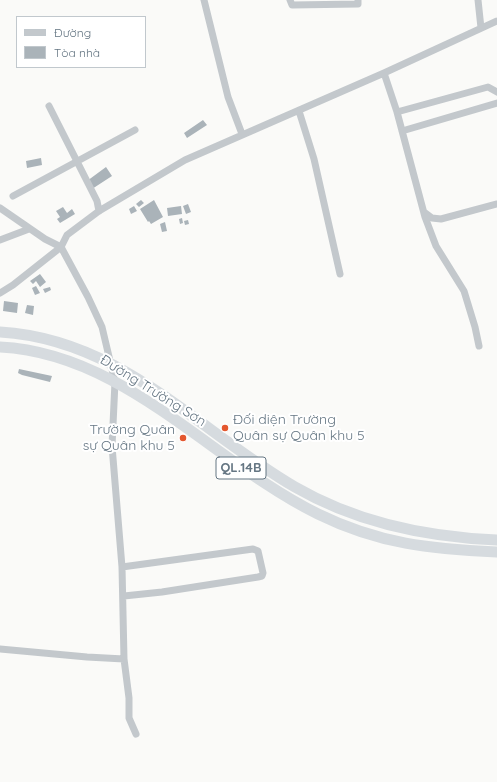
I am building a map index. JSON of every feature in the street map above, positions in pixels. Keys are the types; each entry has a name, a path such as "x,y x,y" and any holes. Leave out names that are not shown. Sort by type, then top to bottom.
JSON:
{"highway":[{"name":"Đường Trường Sơn","path":"0,332 27,335 55,342 97,356 182,408 264,468 296,488 326,503 363,518 400,528 433,535 497,540"},
{"name":"Đường Trường Sơn","path":"0,347 51,356 91,369 115,382 174,420 287,497 358,532 397,543 447,550 497,552"}],"street":[{"path":"204,0 228,96 242,134"},
{"path":"290,0 292,5 358,4 358,0"},
{"path":"478,0 481,28"},
{"path":"0,293 13,285 60,247 67,235 99,211 185,160 242,134 299,111 497,21"},
{"path":"384,73 397,112 424,212 436,246 464,291 479,346"},
{"path":"397,112 488,87 497,92"},
{"path":"402,131 497,104"},
{"path":"49,106 97,201 99,211"},
{"path":"299,111 314,159 340,274"},
{"path":"13,196 135,130"},
{"path":"424,212 432,218 441,219 497,204"},
{"path":"0,208 28,229 38,233 45,239 60,247 88,297 102,327 112,364 115,382 112,446 124,596 124,659 129,698 129,718 136,734"},
{"path":"0,240 28,229"},
{"path":"122,568 253,550 258,552 260,555 263,574 258,578 124,596"},
{"path":"0,649 87,658 124,659"}],"building":[{"path":"203,120 207,125 187,138 184,133"},
{"path":"41,158 42,165 27,168 26,161"},
{"path":"106,167 112,176 92,189 87,181"},
{"path":"141,200 144,203 139,207 136,204"},
{"path":"154,200 163,217 151,224 149,221 148,222 140,209"},
{"path":"188,204 191,212 186,214 183,206"},
{"path":"134,206 137,211 131,214 129,209"},
{"path":"181,206 182,214 168,216 167,208"},
{"path":"63,207 67,213 72,209 75,214 60,223 57,219 60,217 56,211"},
{"path":"182,218 183,223 180,224 179,219"},
{"path":"188,220 189,224 185,225 184,221"},
{"path":"165,222 167,231 162,232 160,224"},
{"path":"40,274 46,282 40,287 36,281 33,284 30,281"},
{"path":"36,286 40,293 35,295 32,288"},
{"path":"50,287 51,290 45,293 43,289"},
{"path":"4,301 18,303 17,313 3,311"},
{"path":"27,305 34,306 33,315 25,313"},
{"path":"19,369 52,376 50,382 22,375 18,373"}],"place":[{"name":"Đối diện Trường Quân sự Quân khu 5","path":"225,428"},
{"name":"Trường Quân sự Quân khu 5","path":"183,438"}]}
